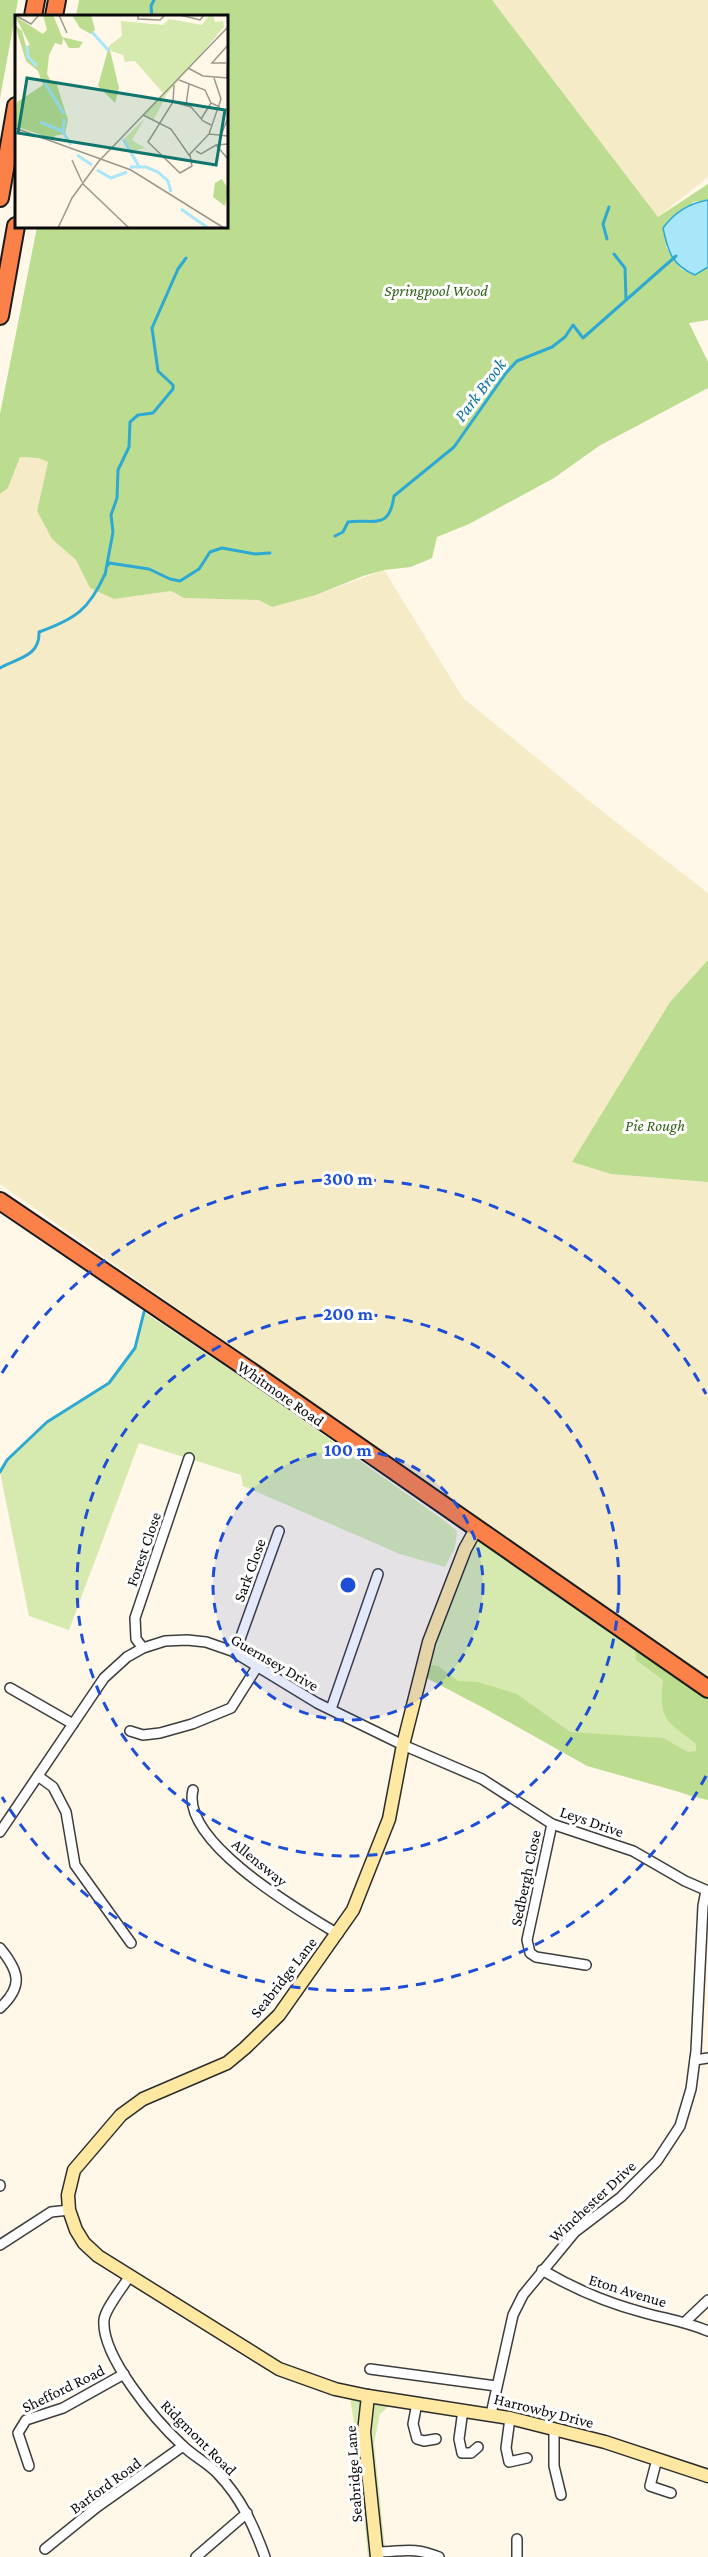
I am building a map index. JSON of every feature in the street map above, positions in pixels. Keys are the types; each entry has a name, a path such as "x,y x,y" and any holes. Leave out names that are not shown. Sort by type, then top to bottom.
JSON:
{"highway":[{"path":"33,15 36,0"},
{"path":"54,15 57,0"},
{"path":"0,198 15,112"},
{"path":"0,316 16,228"},
{"name":"Whitmore Road","path":"0,1201 252,1372 708,1689"}],"street":[{"name":"Forest Close","path":"143,1648 136,1639 135,1618 189,1458"},
{"name":"Seabridge Lane","path":"377,2554 364,2432 368,2396 335,2389 279,2369 129,2277 98,2256 84,2243 76,2230 69,2210 68,2195 74,2170 121,2115 143,2099 227,2063 279,2014 353,1910 389,1819 429,1642 465,1549 476,1529"},
{"name":"Sark Close","path":"235,1653 279,1531"},
{"path":"331,1709 378,1574"},
{"name":"Guernsey Drive","path":"1,1827 104,1678 127,1657 143,1648 165,1641 206,1642 235,1653 331,1709 404,1745"},
{"path":"130,1731 143,1735 160,1733 192,1724 231,1708 257,1667"},
{"path":"10,1688 73,1724"},
{"name":"Leys Drive","path":"404,1745 482,1779 552,1824 633,1851 707,1891"},
{"path":"38,1776 53,1787 66,1812 75,1866 131,1943"},
{"name":"Allensway","path":"194,1790 192,1797 196,1819 206,1836 271,1892 338,1934"},
{"name":"Sedbergh Close","path":"552,1824 527,1940 530,1953 536,1957 586,1965"},
{"name":"Winchester Drive","path":"491,2414 513,2315 523,2295 575,2232 621,2197 657,2161 680,2126 691,2089 695,2060 702,1906 707,1891"},
{"path":"0,1948 14,1966 17,1980 12,1997 0,2008"},
{"path":"695,2060 708,2058"},
{"path":"0,2245 51,2212 69,2210"},
{"name":"Eton Avenue","path":"542,2270 575,2290 611,2303 686,2322 708,2331"},
{"name":"Ridgmont Road","path":"129,2277 104,2316 104,2336 124,2374 149,2409 183,2446 217,2473 247,2513 265,2557"},
{"path":"686,2322 708,2300"},
{"path":"370,2369 496,2386"},
{"name":"Shefford Road","path":"30,2466 18,2433 26,2420 63,2408 124,2374"},
{"name":"Harrowby Drive","path":"368,2396 510,2418 605,2442 708,2475"},
{"path":"417,2403 413,2424 417,2439 424,2441 436,2439"},
{"path":"463,2410 459,2439 462,2453 471,2453 478,2447"},
{"path":"510,2418 506,2448 509,2462 527,2458"},
{"path":"554,2429 554,2466 561,2495"},
{"name":"Barford Road","path":"45,2549 97,2507 183,2446"},
{"path":"657,2459 650,2486 671,2493"},
{"path":"196,2557 247,2513"},
{"path":"517,2539 517,2557"},
{"path":"377,2554 410,2549 439,2557"}],"shaded area":[{"path":"492,0 708,0 708,177 658,217"},
{"path":"20,457 38,458 48,462 37,511 52,539 76,560 90,588 114,599 171,591 184,598 259,600 272,607 316,595 384,570 463,698 608,816 708,893 708,960 670,1002 572,1162 611,1174 708,1182 708,1677 594,1600 0,1184 0,494 8,488"}],"green space":[{"path":"0,0 18,0 15,15 0,98"},
{"name":"Springpool Wood","path":"79,0 492,0 658,217 708,184 708,200 693,202 666,247 681,269 695,275 708,267 708,320 689,323 708,362 708,388 599,446 554,478 469,524 437,537 432,558 411,567 384,570 363,576 316,595 272,607 259,600 184,598 171,591 114,599 90,588 76,560 52,539 37,511 48,462 38,458 20,457 8,488 0,494 0,414 37,228 228,228 228,15 76,15"},
{"name":"Pie Rough","path":"708,960 708,1182 611,1174 572,1162 670,1002"},
{"path":"144,1312 256,1387 457,1531 455,1548 445,1567 400,1554 243,1486 241,1475 139,1443 69,1630 29,1616 0,1472 7,1460 47,1422 109,1383 135,1348"},
{"path":"476,1529 708,1689 708,1800 689,1796 482,1707 421,1675"},
{"path":"635,1645 708,1696 708,1800 587,1766 421,1675 424,1664 438,1666 458,1681 478,1682 517,1694 570,1732 663,1738 688,1752 696,1751 696,1744 667,1718 662,1704 663,1680 636,1660"},
{"path":"349,2392 390,2399 388,2407 380,2414 374,2443 386,2557 368,2557 356,2436"}],"water":[{"path":"708,200 708,267 695,275 681,267 672,257 663,228 683,210"}],"waterway":[{"path":"152,15 151,6 154,0"},
{"path":"607,239 603,224 609,207"},
{"path":"614,254 625,268 626,299"},
{"name":"Park Brook","path":"335,536 343,532 348,522 384,519 392,507 394,496 454,447 517,361 552,347 565,337 573,325 583,338 676,256"},
{"path":"105,575 113,532 111,515 117,498 118,470 129,447 130,422 138,415 153,413 173,389 173,385 158,371 152,328 178,269 186,258"},
{"name":"Park Brook","path":"108,565 109,563 149,569 180,581 199,569 210,552 222,548 255,554 270,553"},
{"name":"Park Brook","path":"0,668 32,652 36,647 39,632 62,623 80,612 93,596 105,574"},
{"path":"0,1472 7,1460 47,1422 109,1383 135,1348 144,1312"}]}
